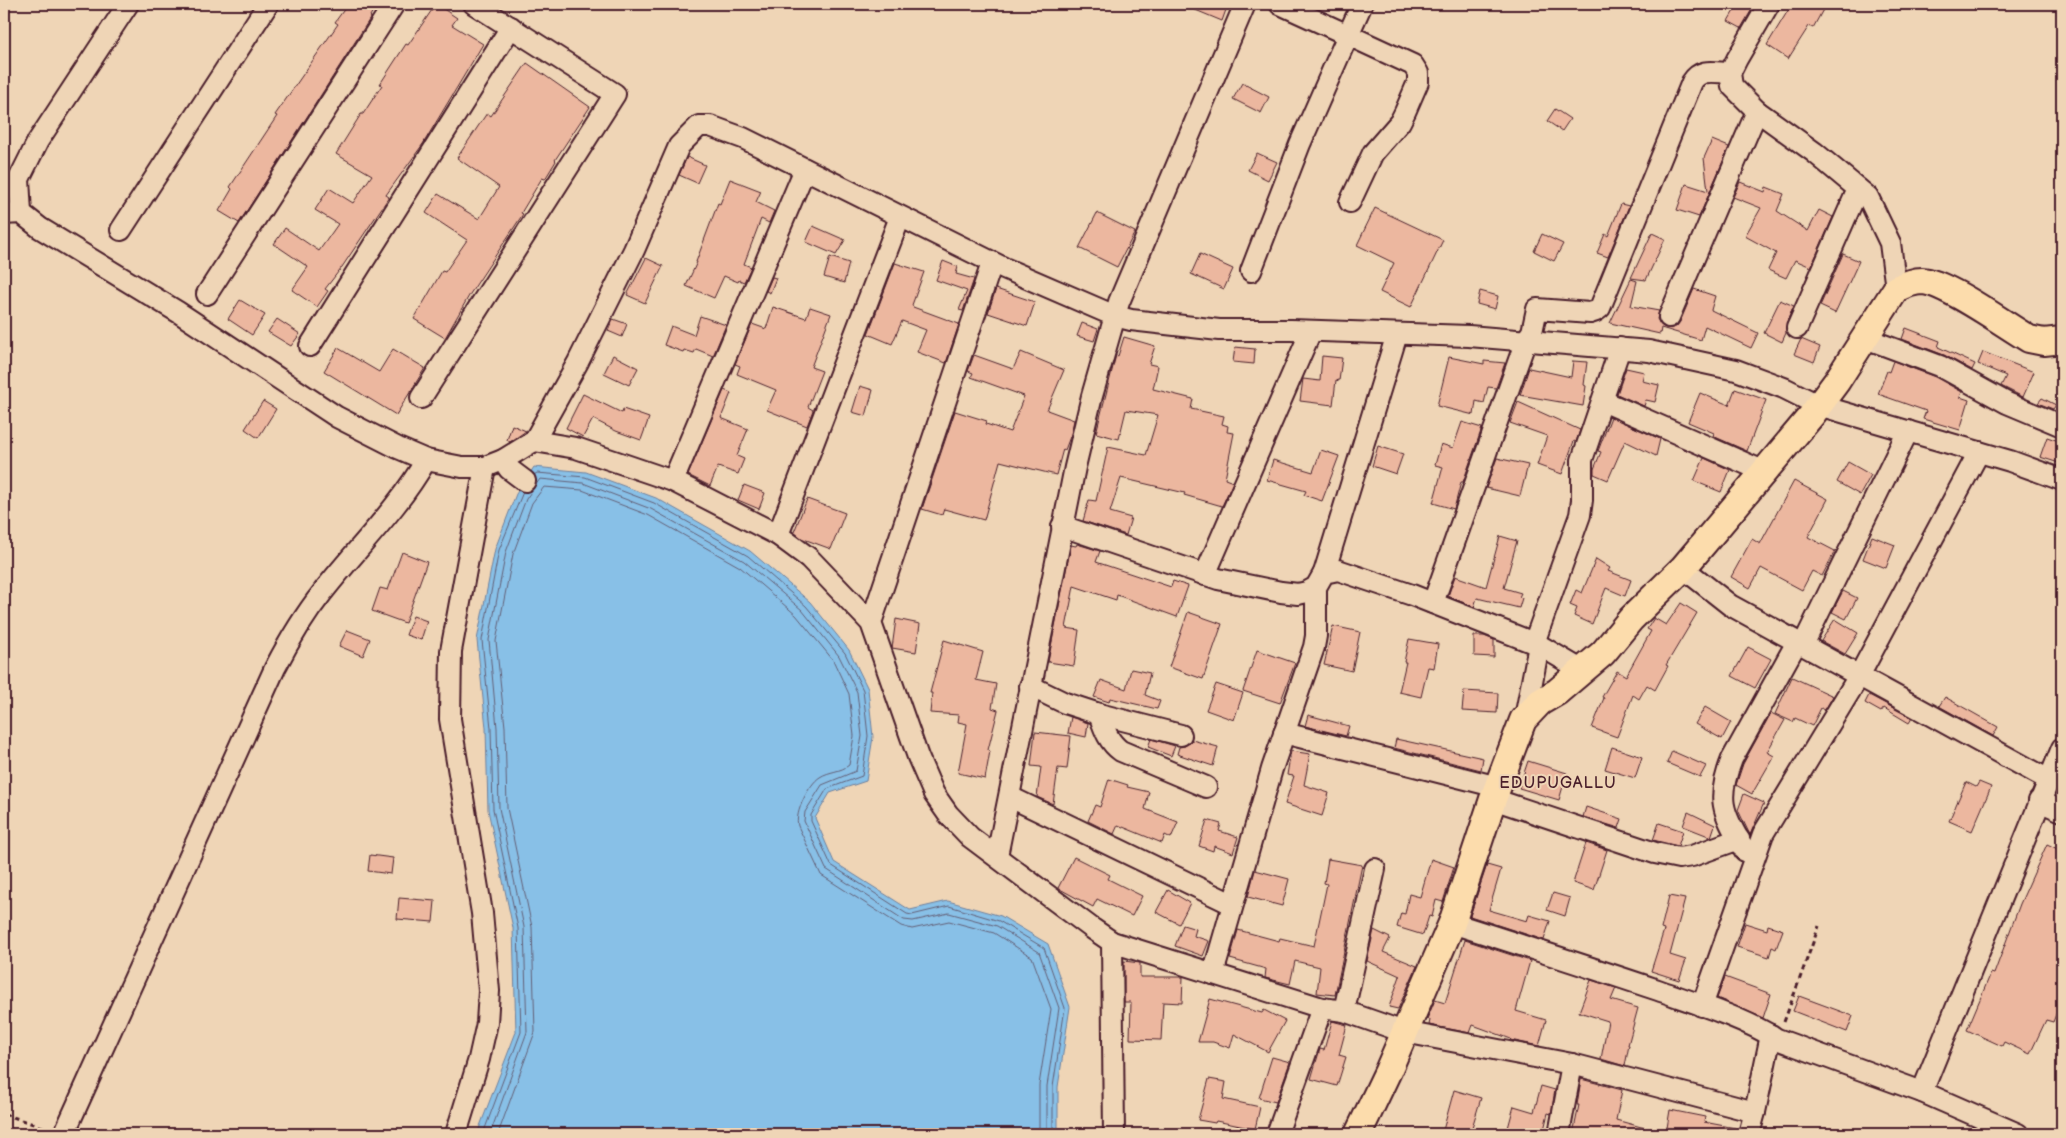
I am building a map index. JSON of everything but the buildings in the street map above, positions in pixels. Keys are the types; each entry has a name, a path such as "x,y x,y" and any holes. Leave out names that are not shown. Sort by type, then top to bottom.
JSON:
{"main road":[{"path":"1358,1134 1452,923 1496,793 1525,718 1540,702 1557,692 1604,653 1631,619 1683,568 1765,472 1818,405 1865,338 1896,289 1905,284 1920,281 1939,284 2029,339 2044,342 2062,340"}],"street":[{"path":"128,4 34,149 19,179 12,214 40,228 178,312 337,417 426,460 462,467 485,467 503,460 534,441 578,362 634,250 679,146 699,126 710,126 743,138 992,262 1115,316 1131,320 1219,330 1397,334 1531,329 1620,348 1689,358 1736,370 1784,388 1818,405 1979,452 2062,480"},
{"path":"122,230 268,4"},
{"path":"207,294 394,4"},
{"path":"421,398 615,94 474,4"},
{"path":"997,856 1062,526 1092,396 1119,302 1245,4"},
{"path":"1280,4 1412,65 1418,73 1418,82 1400,122 1373,153 1350,202"},
{"path":"1250,271 1300,144 1362,4"},
{"path":"1769,4 1730,73 1732,86 1757,111 1814,152 1868,197 1890,244 1896,289"},
{"path":"310,346 511,27"},
{"path":"1433,603 1537,310 1590,313 1600,308 1696,74 1703,72 1730,73"},
{"path":"1669,317 1757,111"},
{"path":"672,481 805,169"},
{"path":"1797,328 1858,189"},
{"path":"778,535 900,217"},
{"path":"871,623 992,262"},
{"path":"1205,575 1311,331"},
{"path":"1213,974 1232,904 1284,733 1314,648 1320,580 1397,334"},
{"path":"1865,338 1940,366 2007,404 2062,426"},
{"path":"1525,718 1536,644 1580,515 1582,460 1620,348"},
{"path":"1603,401 1765,472"},
{"path":"1752,863 1726,817 1722,787 1725,776 1732,759 1800,644 1908,431"},
{"path":"534,441 576,448 672,481 778,535 808,558 871,623 918,757 934,794 948,814 970,837 1112,942 1322,1008 1344,1011 1404,1032 1572,1064 1755,1112"},
{"path":"1702,1006 1752,863 1770,822 1859,676 1979,452"},
{"path":"59,1133 271,676 293,634 322,593 403,495 426,460"},
{"path":"503,460 509,469 525,481"},
{"path":"456,1134 480,1059 487,1023 489,991 482,913 450,719 452,651 485,467"},
{"path":"1062,526 1205,575 1280,592 1298,594 1307,592 1320,580 1338,570 1433,603 1536,644 1583,670"},
{"path":"1683,568 1730,605 1859,676 2058,764 2039,801 1922,1092"},
{"path":"1030,686 1065,703 1099,714 1181,735"},
{"path":"1099,714 1113,745 1206,787"},
{"path":"1284,733 1496,793 1656,854 1692,856 1739,839"},
{"path":"1010,797 1232,904"},
{"path":"2039,801 2062,811"},
{"path":"1344,1011 1374,869"},
{"path":"1452,923 1586,965 1702,1006 1774,1037 1922,1092 2018,1134"},
{"path":"1112,942 1114,1134"},
{"path":"1277,1134 1322,1008"},
{"path":"1750,1134 1774,1037"},
{"path":"1558,1134 1572,1064"}],"path":[{"path":"1774,1037 1819,926"},
{"path":"4,1114 59,1133"}],"water":[{"path":"534,467 586,472 656,498 750,551 810,602 849,650 868,689 873,737 866,781 830,793 815,818 834,862 910,910 948,901 1001,916 1048,944 1070,1007 1058,1087 1058,1134 477,1134 516,1032 513,928 488,810 486,728 477,640 495,549 516,494"}],"district":[{"name":"EDUPUGALLU","path":"1558,782"}]}
